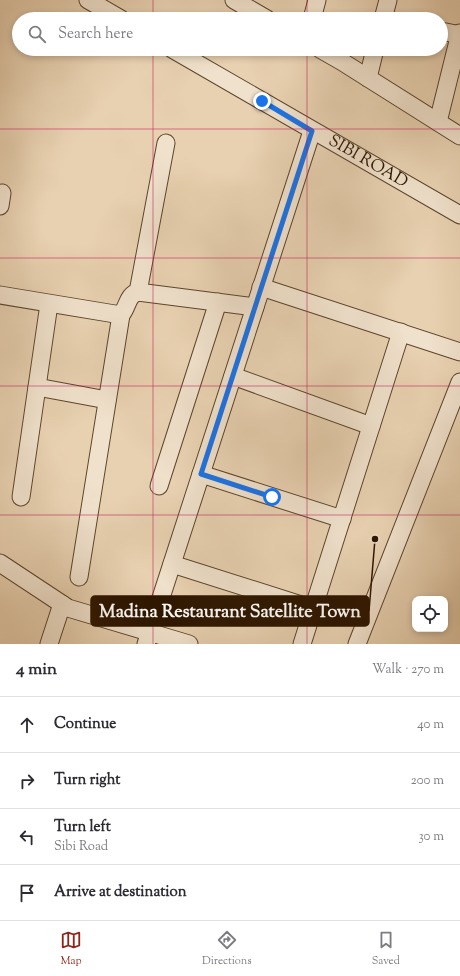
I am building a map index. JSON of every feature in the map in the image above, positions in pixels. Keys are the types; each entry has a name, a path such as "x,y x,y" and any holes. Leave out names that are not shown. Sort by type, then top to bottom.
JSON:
{"street":[{"path":"88,0 109,12"},
{"path":"314,12 317,0"},
{"path":"387,12 388,0"},
{"path":"236,1 255,12"},
{"path":"438,122 460,34 448,32"},
{"name":"SIBI ROAD","path":"184,56 460,215"},
{"path":"332,56 460,136"},
{"path":"368,78 373,56"},
{"path":"148,638 312,131"},
{"path":"138,292 166,143"},
{"path":"262,287 460,352"},
{"path":"79,577 121,315 124,312 130,296 133,293 138,292 255,307"},
{"path":"0,295 121,315"},
{"path":"159,486 218,302"},
{"path":"21,497 49,304"},
{"path":"302,644 401,332"},
{"path":"233,376 371,426"},
{"path":"357,644 460,382"},
{"path":"37,387 107,400"},
{"path":"201,474 342,519"},
{"path":"0,563 68,608 148,638 189,644"},
{"path":"172,564 314,609"},
{"path":"49,644 62,604"}],"place":[{"name":"Madina Restaurant Satellite Town","path":"375,539"}],"route":[{"path":"262,101 312,131 201,474 272,497"}]}
